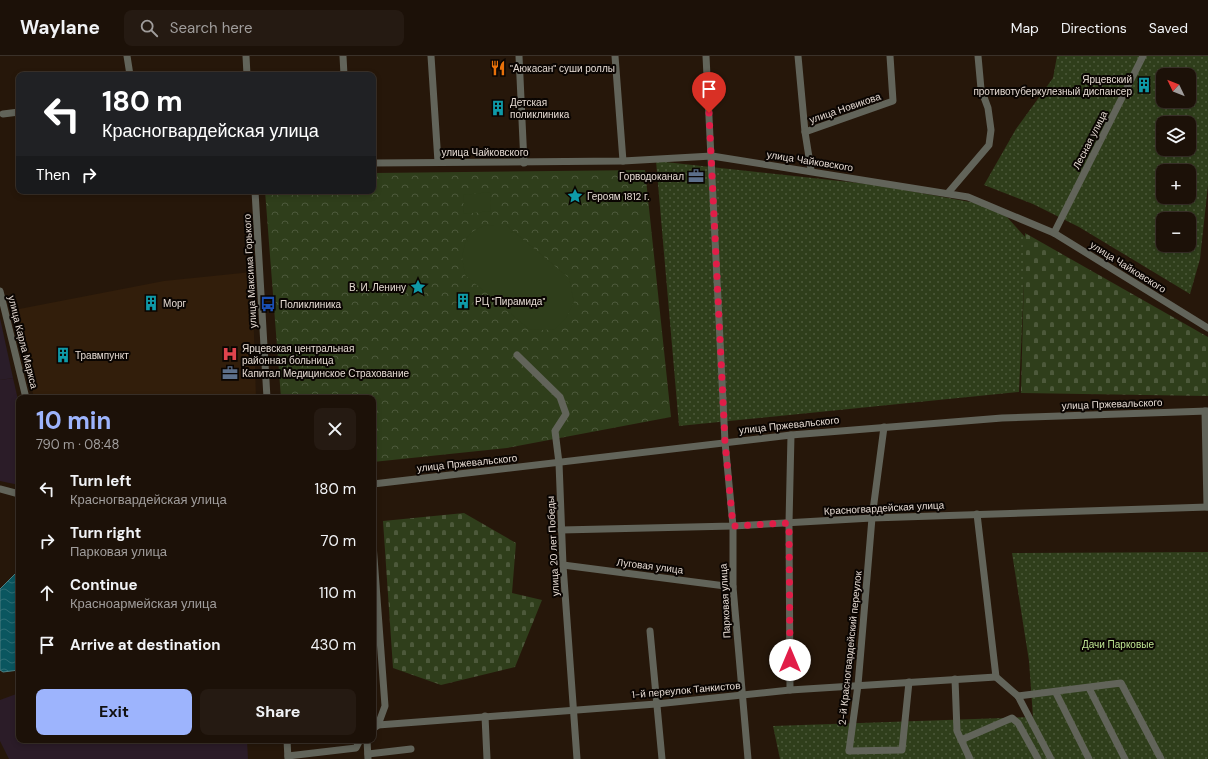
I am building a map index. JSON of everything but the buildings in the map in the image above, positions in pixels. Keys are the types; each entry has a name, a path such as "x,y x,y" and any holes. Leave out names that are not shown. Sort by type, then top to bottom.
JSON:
{"street":[{"path":"127,56 130,72"},
{"path":"246,56 247,72"},
{"path":"342,56 344,72"},
{"path":"431,56 438,162"},
{"path":"520,56 524,163"},
{"path":"615,56 623,160"},
{"name":"Парковая улица","path":"706,56 725,442 733,526 733,587 741,696 748,759"},
{"path":"798,56 805,132 811,170"},
{"name":"улица Новикова","path":"805,132 893,101 890,56"},
{"path":"948,193 989,146 991,130 988,108 982,89 978,56"},
{"name":"Лесная улица","path":"1054,233 1143,56"},
{"path":"3,114 16,112"},
{"name":"улица Чайковского","path":"376,164 438,162 524,163 712,156 811,170 948,193 968,197 1054,233 1208,328"},
{"name":"улица Максима Горького","path":"255,194 267,395"},
{"name":"улица Карла Маркса","path":"0,291 25,395"},
{"name":"улица 20 лет Победы","path":"517,355 560,397 566,414 555,430 559,463 563,565 577,759"},
{"path":"1207,411 1207,507"},
{"name":"улица Пржевальского","path":"376,484 791,435 1002,418 1207,411"},
{"name":"2-й Красногвардейский переулок","path":"884,427 872,518 858,686 849,751 902,750 909,682"},
{"path":"790,690 789,523 791,435"},
{"path":"0,489 16,493"},
{"name":"Красногвардейская улица","path":"561,530 733,526 872,518 1207,507"},
{"path":"977,514 996,677 1018,696 1052,759"},
{"name":"Луговая улица","path":"563,565 733,587"},
{"path":"376,584 385,706 376,725"},
{"path":"650,631 662,759"},
{"name":"1-й переулок Танкистов","path":"376,727 485,716 656,704 790,690 996,677"},
{"path":"955,679 957,731 970,759"},
{"path":"1018,696 1121,684 1161,759"},
{"path":"1089,688 1125,759"},
{"path":"1056,692 1089,759"},
{"path":"485,716 487,759"},
{"path":"961,740 1012,718 1018,723 1038,759"},
{"path":"287,743 288,758 356,748 358,743"},
{"path":"367,743 368,757 411,749"}],"shaded area":[{"path":"252,272 256,395 33,395 14,310 164,281"},
{"path":"0,318 13,378 0,380"},
{"path":"13,378 17,395 16,484 0,481 0,380"},
{"path":"16,694 16,743 247,743 248,759 9,759 0,741 0,700"}],"green space":[{"path":"1057,56 1208,56 1208,185 1200,259 1190,294 1079,227 1033,204 984,185 1016,129 1053,78"},
{"path":"656,161 877,185 998,207 1026,238 1019,392 679,426"},
{"path":"645,170 671,417 507,448 376,462 376,395 281,395 265,194 376,194 376,173"},
{"path":"490,192 491,211 464,214 463,195"},
{"path":"506,225 569,278 574,302 566,318 555,329 529,329 465,275 462,257 466,239 472,232 483,226"},
{"path":"1025,233 1208,337 1208,396 1021,393"},
{"path":"464,513 516,543 512,593 542,600 515,667 441,685 393,668 383,521"},
{"name":"Дачи Парковые","path":"1208,552 1208,759 780,759 773,726 1033,717 1029,661 1012,553"}],"water":[{"path":"16,573 16,670 3,672 0,670 0,589"}],"place":[{"name":"\"Аюкасан\" суши роллы","path":"498,68"},
{"name":"Ярцевский противотуберкулезный диспансер","path":"1144,85"},
{"name":"Детская поликлиника","path":"498,108"},
{"name":"Горводоканал","path":"696,176"},
{"name":"Героям 1812 г.","path":"575,196"},
{"name":"В. И. Ленину","path":"418,287"},
{"name":"РЦ \"Пирамида\"","path":"463,301"},
{"name":"Морг","path":"151,303"},
{"name":"Поликлиника","path":"268,304"},
{"name":"Ярцевская центральная районная больница","path":"230,354"},
{"name":"Травмпункт","path":"63,355"},
{"name":"Капитал Медицинское Страхование","path":"230,373"}],"route":[{"path":"709,113 725,442 733,526 789,523 790,660"}]}
